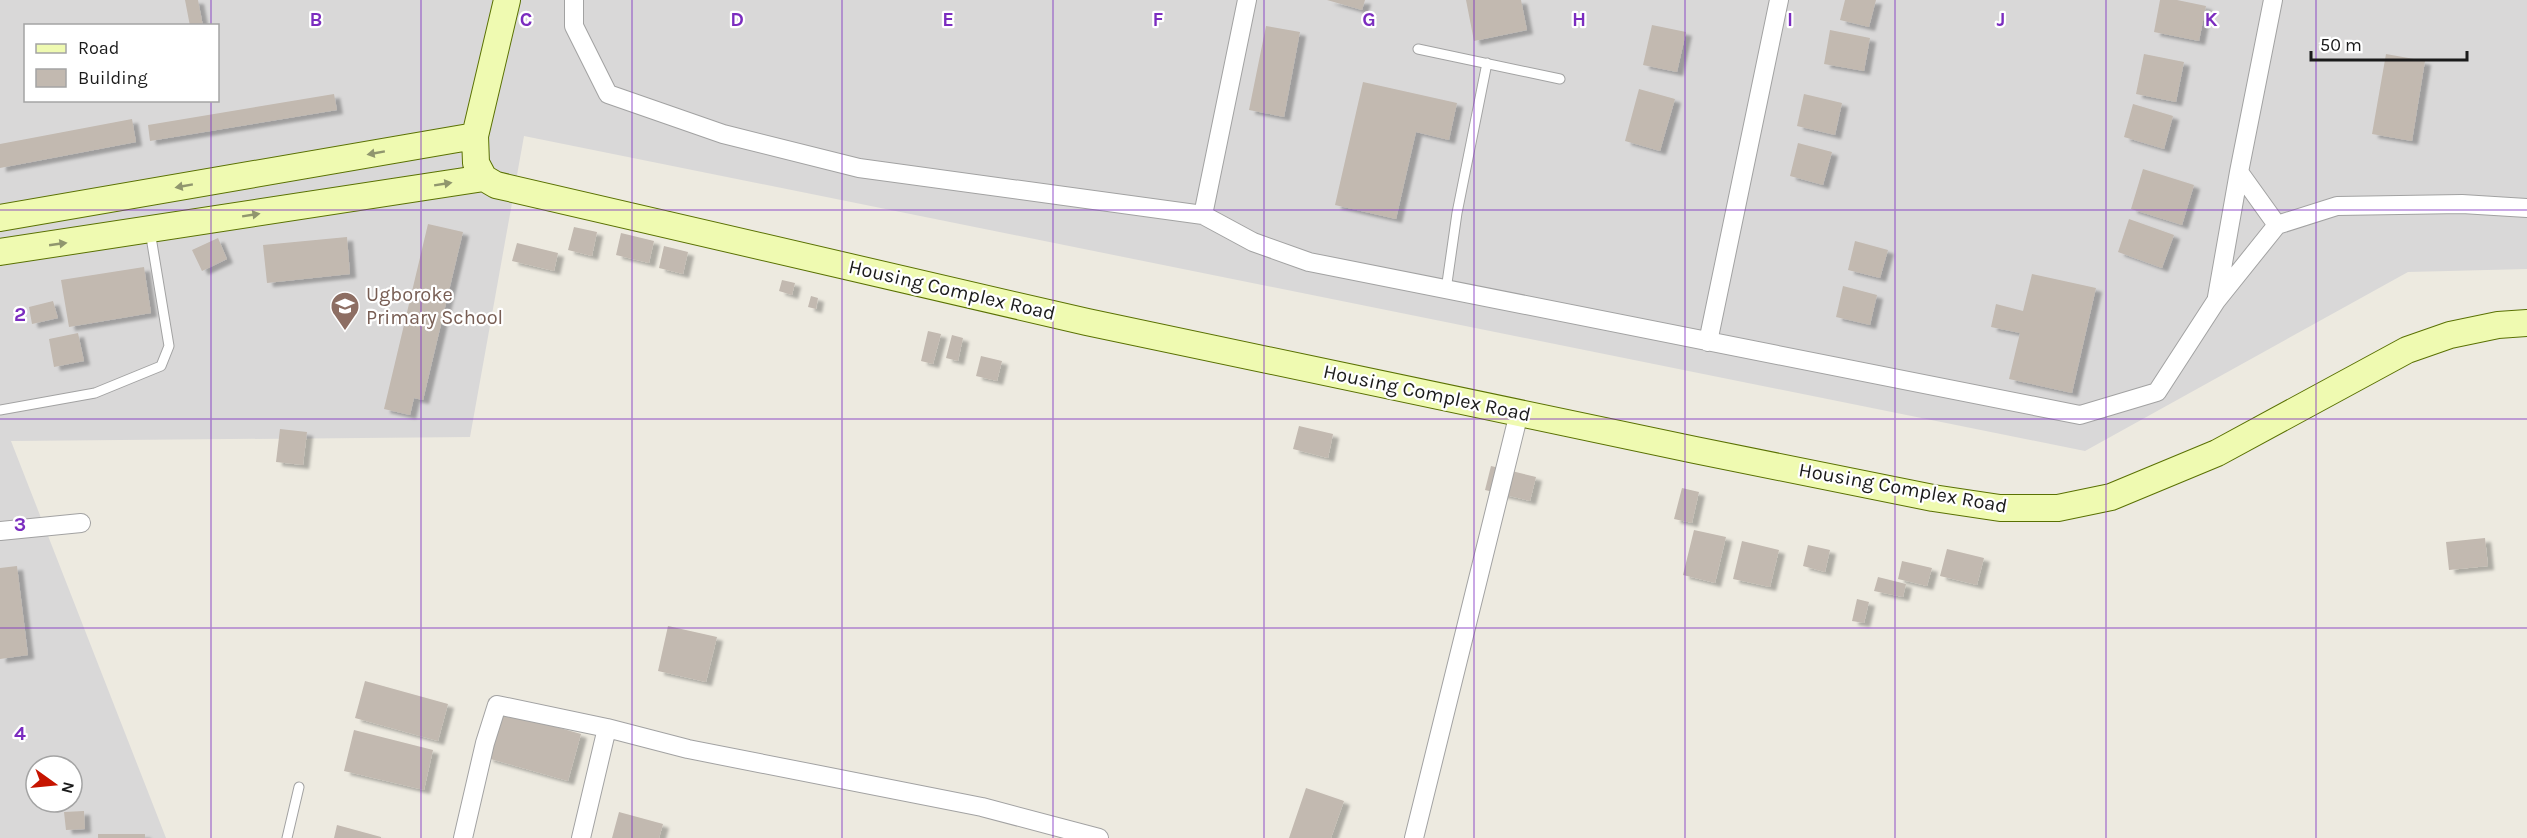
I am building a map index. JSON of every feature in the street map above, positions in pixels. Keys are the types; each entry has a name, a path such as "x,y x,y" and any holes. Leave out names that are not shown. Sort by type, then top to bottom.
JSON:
{"street":[{"path":"0,252 150,231 484,178 476,163 475,136 507,0"},
{"path":"574,0 574,26 608,93 723,134 859,168 1203,215 1253,242 1309,262 2080,416 2157,392 2216,301 2277,225 2337,206 2462,204 2527,208"},
{"path":"1203,215 1247,0"},
{"path":"1708,342 1779,0"},
{"path":"2216,301 2273,0"},
{"path":"0,218 475,136"},
{"path":"2239,172 2277,225"},
{"name":"Housing Complex Road","path":"484,178 496,185 1086,322 1933,498 2000,508 2058,508 2111,498 2217,453 2407,350 2450,336 2498,325 2527,323"},
{"path":"1413,838 1519,413"},
{"path":"0,531 81,523"},
{"path":"463,838 485,743 497,705 607,728 688,749 981,807 1099,838"},
{"path":"581,838 607,728"}],"lane":[{"path":"1418,49 1560,79"},
{"path":"1446,290 1457,213 1487,63"},
{"path":"0,410 95,393 161,366 169,346 150,231"},
{"path":"287,838 299,788"}],"shaded area":[{"path":"0,0 2527,0 2527,269 2408,272 2085,451 524,136 470,437 11,441 166,838 0,838"}],"building":[{"path":"185,0 198,0 203,24 190,24"},
{"path":"1327,0 1365,0 1362,10"},
{"path":"1466,0 1521,0 1527,30 1474,41"},
{"path":"1845,0 1876,0 1869,27 1840,20"},
{"path":"2160,0 2177,0 2206,6 2199,41 2154,32"},
{"path":"1652,25 1686,32 1677,72 1643,65"},
{"path":"1266,26 1300,32 1284,117 1249,110"},
{"path":"1830,30 1870,38 1864,71 1824,64"},
{"path":"2144,54 2184,62 2176,102 2136,94"},
{"path":"2386,54 2425,61 2412,141 2372,134"},
{"path":"1363,82 1457,103 1449,140 1416,132 1396,219 1335,205"},
{"path":"1639,89 1675,99 1660,151 1625,141"},
{"path":"334,94 337,110 150,141 148,125"},
{"path":"1804,94 1842,103 1835,135 1797,126"},
{"path":"2133,104 2173,116 2164,149 2124,137"},
{"path":"132,119 136,142 0,168 0,144"},
{"path":"1798,143 1832,152 1823,185 1790,176"},
{"path":"2143,169 2194,185 2182,225 2131,209"},
{"path":"2129,219 2174,235 2162,268 2118,252"},
{"path":"428,224 463,232 423,400 414,398 410,415 384,409"},
{"path":"574,227 597,232 592,256 568,250"},
{"path":"621,233 654,241 649,263 616,255"},
{"path":"347,237 350,274 267,283 263,245"},
{"path":"218,238 227,259 202,271 192,250"},
{"path":"1855,241 1888,250 1880,278 1848,270"},
{"path":"517,243 558,253 554,271 512,261"},
{"path":"664,246 688,252 683,274 659,268"},
{"path":"144,267 151,313 69,327 61,280"},
{"path":"2032,274 2096,288 2072,393 2009,379 2020,333 1991,327 1996,304 2023,311"},
{"path":"782,280 795,283 792,295 779,291"},
{"path":"1843,286 1877,295 1870,325 1836,317"},
{"path":"811,296 818,298 816,309 808,307"},
{"path":"53,301 58,318 32,324 29,307"},
{"path":"928,331 941,334 933,364 921,361"},
{"path":"78,333 84,361 54,367 49,339"},
{"path":"952,335 963,338 958,361 946,358"},
{"path":"981,356 1002,361 997,381 976,376"},
{"path":"1299,426 1333,434 1328,458 1293,449"},
{"path":"280,429 307,432 303,465 276,462"},
{"path":"1491,466 1536,477 1530,501 1485,490"},
{"path":"1682,488 1699,492 1692,523 1674,519"},
{"path":"1694,530 1726,537 1715,583 1683,575"},
{"path":"2485,538 2488,566 2449,570 2446,542"},
{"path":"1742,541 1779,550 1770,587 1733,579"},
{"path":"1808,545 1830,550 1825,572 1803,566"},
{"path":"1947,549 1984,558 1977,585 1940,576"},
{"path":"1902,561 1932,568 1927,586 1898,579"},
{"path":"17,566 28,655 0,659 0,568"},
{"path":"1878,577 1906,584 1903,597 1874,591"},
{"path":"1857,599 1869,602 1864,623 1852,621"},
{"path":"668,626 717,637 706,682 658,671"},
{"path":"365,681 448,704 438,741 355,718"},
{"path":"500,711 581,734 568,781 487,758"},
{"path":"354,730 433,750 424,790 344,771"},
{"path":"1306,788 1344,801 1331,838 1289,838"},
{"path":"84,811 85,829 66,830 64,814 84,814"},
{"path":"619,812 663,824 659,838 612,838"},
{"path":"337,825 381,837 381,838 334,838"},
{"path":"98,834 145,834 145,838 98,838"}],"place":[{"name":"Ugboroke Primary School","path":"345,332"}]}
